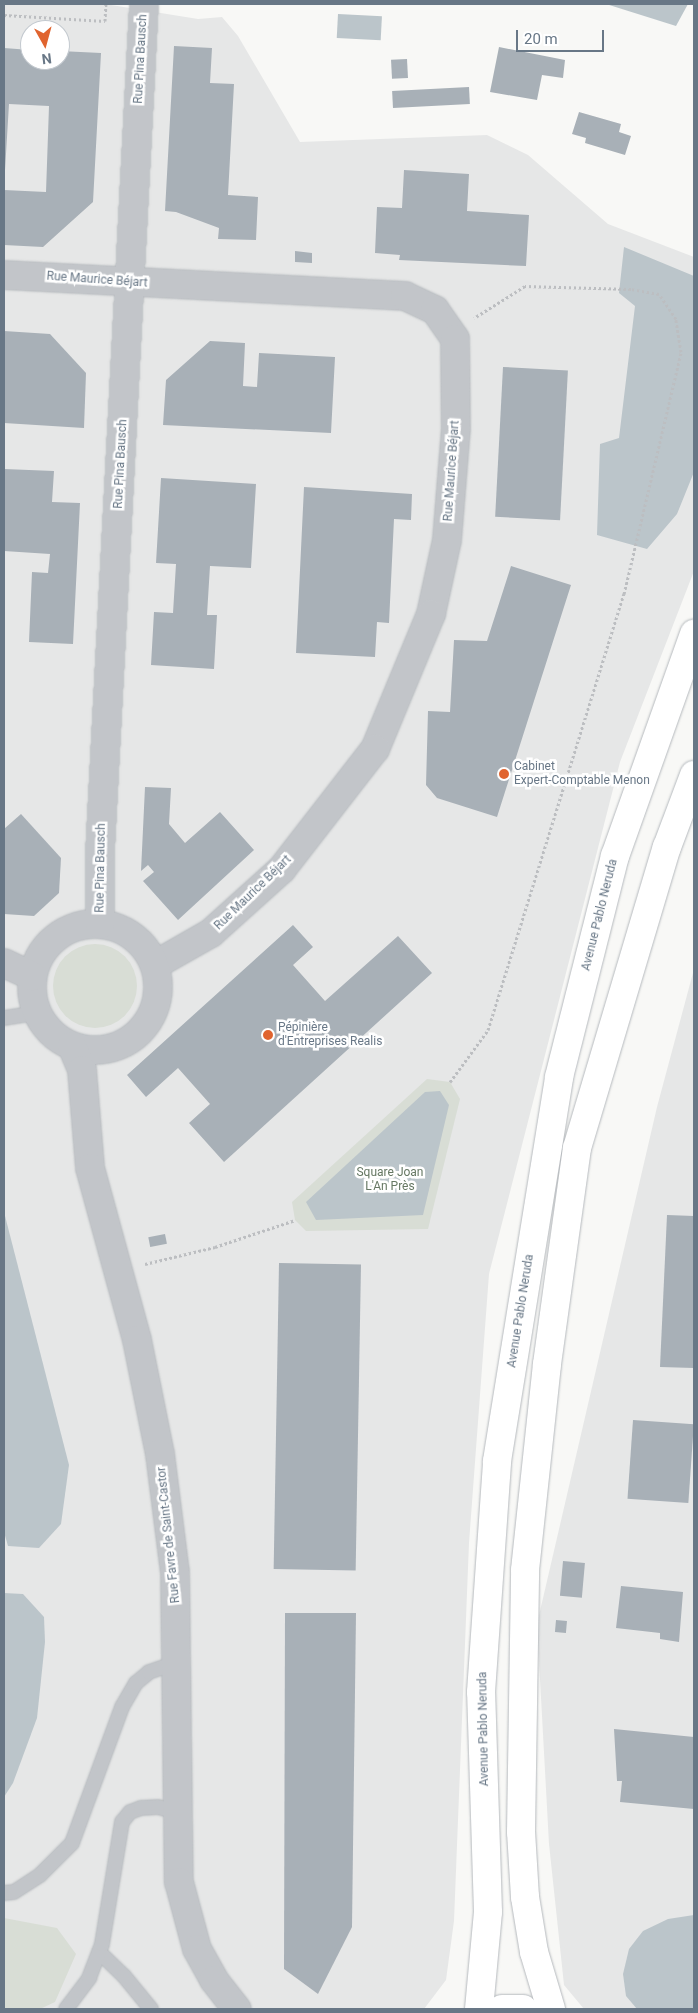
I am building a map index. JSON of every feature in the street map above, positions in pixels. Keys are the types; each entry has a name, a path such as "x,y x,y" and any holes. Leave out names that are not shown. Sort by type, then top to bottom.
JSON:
{"main road":[{"name":"Avenue Pablo Neruda","path":"479,2009 488,1912 481,1692 497,1462 559,1077 615,856 694,634"},
{"path":"550,2009 534,1952 525,1896 521,1832 525,1570 547,1364 577,1148 666,847 694,775"},
{"path":"502,2009 523,2009"}],"street":[{"name":"Rue Pina Bausch","path":"100,924 100,852 144,4"},
{"name":"Rue Maurice Béjart","path":"4,274 405,296 435,310 452,331 457,353 456,428 447,540 431,614 375,749 282,869 211,934 155,965"},
{"path":"100,924 134,937 155,965 159,983 154,1012 138,1035 112,1048 88,1050 72,1046 46,1027 37,1013 32,995 32,976 38,958 49,944 64,932 82,926 100,924"},
{"path":"4,963 32,976"},
{"name":"Rue Favre de Saint-Castor","path":"72,1046 82,1070 88,1114 90,1168 137,1340 160,1454 175,1572 178,1662 176,1846 185,1913 197,1949 210,1972 237,2009"},
{"name":"Rue Favre de Saint-Castor","path":"88,1114 112,1048"}],"lane":[{"path":"4,1018 37,1013"},
{"path":"4,1893 14,1892 40,1875 72,1843 122,1707 136,1683 149,1672 178,1662"},
{"path":"66,2009 89,1978 98,1952 122,1822 130,1812 141,1808 158,1807 177,1812"},
{"path":"98,1952 124,1976 151,2009"}],"path":[{"path":"4,15 105,21 106,4"},
{"path":"450,1082 488,1030 624,594 681,352 676,319 659,294 630,289 526,286 452,331"},
{"path":"118,1270 214,1247 295,1220"}],"shaded area":[{"path":"4,4 105,4 198,19 222,17 238,36 300,142 487,135 528,155 608,224 694,257 694,571 620,762 489,1274 469,1543 454,1921 446,1980 424,2009 4,2009"},
{"path":"606,4 688,4 676,26"},
{"path":"338,14 382,16 381,40 337,38"},
{"path":"624,247 694,276 694,472 677,514 647,549 597,535 600,444 619,438 635,306 619,293"},
{"path":"694,969 694,2009 584,2009 564,1985 549,1844 537,1624 657,1107"},
{"name":"Square Joan L'An Près","path":"440,1091 449,1105 423,1215 316,1220 306,1202 425,1092"},
{"path":"4,1212 69,1465 61,1524 39,1548 8,1546 4,1532"},
{"path":"4,1593 23,1594 44,1617 45,1642 37,1718 13,1783 4,1797"},
{"path":"694,1915 694,2009 637,2009 626,1996 623,1974 629,1949 643,1931 668,1919"}],"green space":[{"path":"95,944 111,947 125,956 134,970 137,986 134,1002 125,1016 111,1025 95,1028 79,1025 65,1016 56,1002 53,986 56,970 65,956 79,947"},
{"name":"Square Joan L'An Près","path":"427,1079 450,1082 460,1099 428,1229 306,1231 295,1220 292,1202"},
{"path":"4,1918 57,1928 76,1954 55,2002 40,2009 4,2009"}],"building":[{"path":"174,46 212,48 210,83 234,84 228,195 258,197 256,240 218,239 219,228 176,212 165,211"},
{"path":"499,47 565,60 563,78 542,75 537,100 490,92"},
{"path":"4,48 20,49 20,70 70,70 70,51 101,53 93,202 43,247 4,245 4,190 46,192 49,106 9,104 4,187"},
{"path":"407,59 408,78 392,79 391,60"},
{"path":"469,87 470,104 393,108 392,91"},
{"path":"579,112 621,124 619,132 631,136 625,155 585,143 586,138 572,134"},
{"path":"404,170 469,174 467,211 529,215 526,266 399,260 400,255 375,253 377,207 402,208"},
{"path":"295,251 312,253 312,263 295,262"},
{"path":"4,331 50,334 86,373 84,428 4,423"},
{"path":"210,341 245,343 243,386 257,387 259,353 335,357 331,433 163,425 166,380"},
{"path":"503,367 568,370 560,520 495,517"},
{"path":"4,469 54,471 52,502 80,503 73,644 29,642 32,572 48,573 50,554 4,551"},
{"path":"161,478 256,484 251,568 210,566 207,615 217,615 214,669 151,665 154,612 173,613 176,564 156,563"},
{"path":"304,487 412,494 411,520 394,519 389,623 377,622 375,657 296,653"},
{"path":"511,566 571,585 497,817 437,798 426,785 428,711 450,712 454,640 487,641"},
{"path":"145,787 171,788 169,824 185,843 220,812 254,850 178,920 143,881 154,872 148,865 141,871"},
{"path":"21,814 61,858 59,893 34,916 4,914 4,829"},
{"name":"Pépinière d'Entreprises Realis","path":"293,925 313,947 293,965 325,1001 398,936 432,973 224,1162 189,1123 210,1104 178,1068 146,1097 127,1075"},
{"path":"667,1215 694,1216 694,1368 660,1367"},
{"path":"165,1234 167,1244 150,1247 148,1237"},
{"path":"279,1263 361,1264 356,1570 274,1569"},
{"path":"633,1420 694,1424 688,1503 627,1499"},
{"path":"563,1561 585,1563 582,1598 560,1596"},
{"path":"621,1586 683,1592 679,1642 660,1639 660,1633 616,1628"},
{"path":"285,1613 356,1613 352,1927 318,1994 284,1969"},
{"path":"556,1620 567,1621 566,1633 555,1632"},
{"path":"614,1729 694,1737 694,1809 620,1802 622,1781 617,1781"}],"place":[{"name":"Cabinet Expert-Comptable Menon","path":"504,774"},
{"name":"Pépinière d'Entreprises Realis","path":"268,1035"}]}
